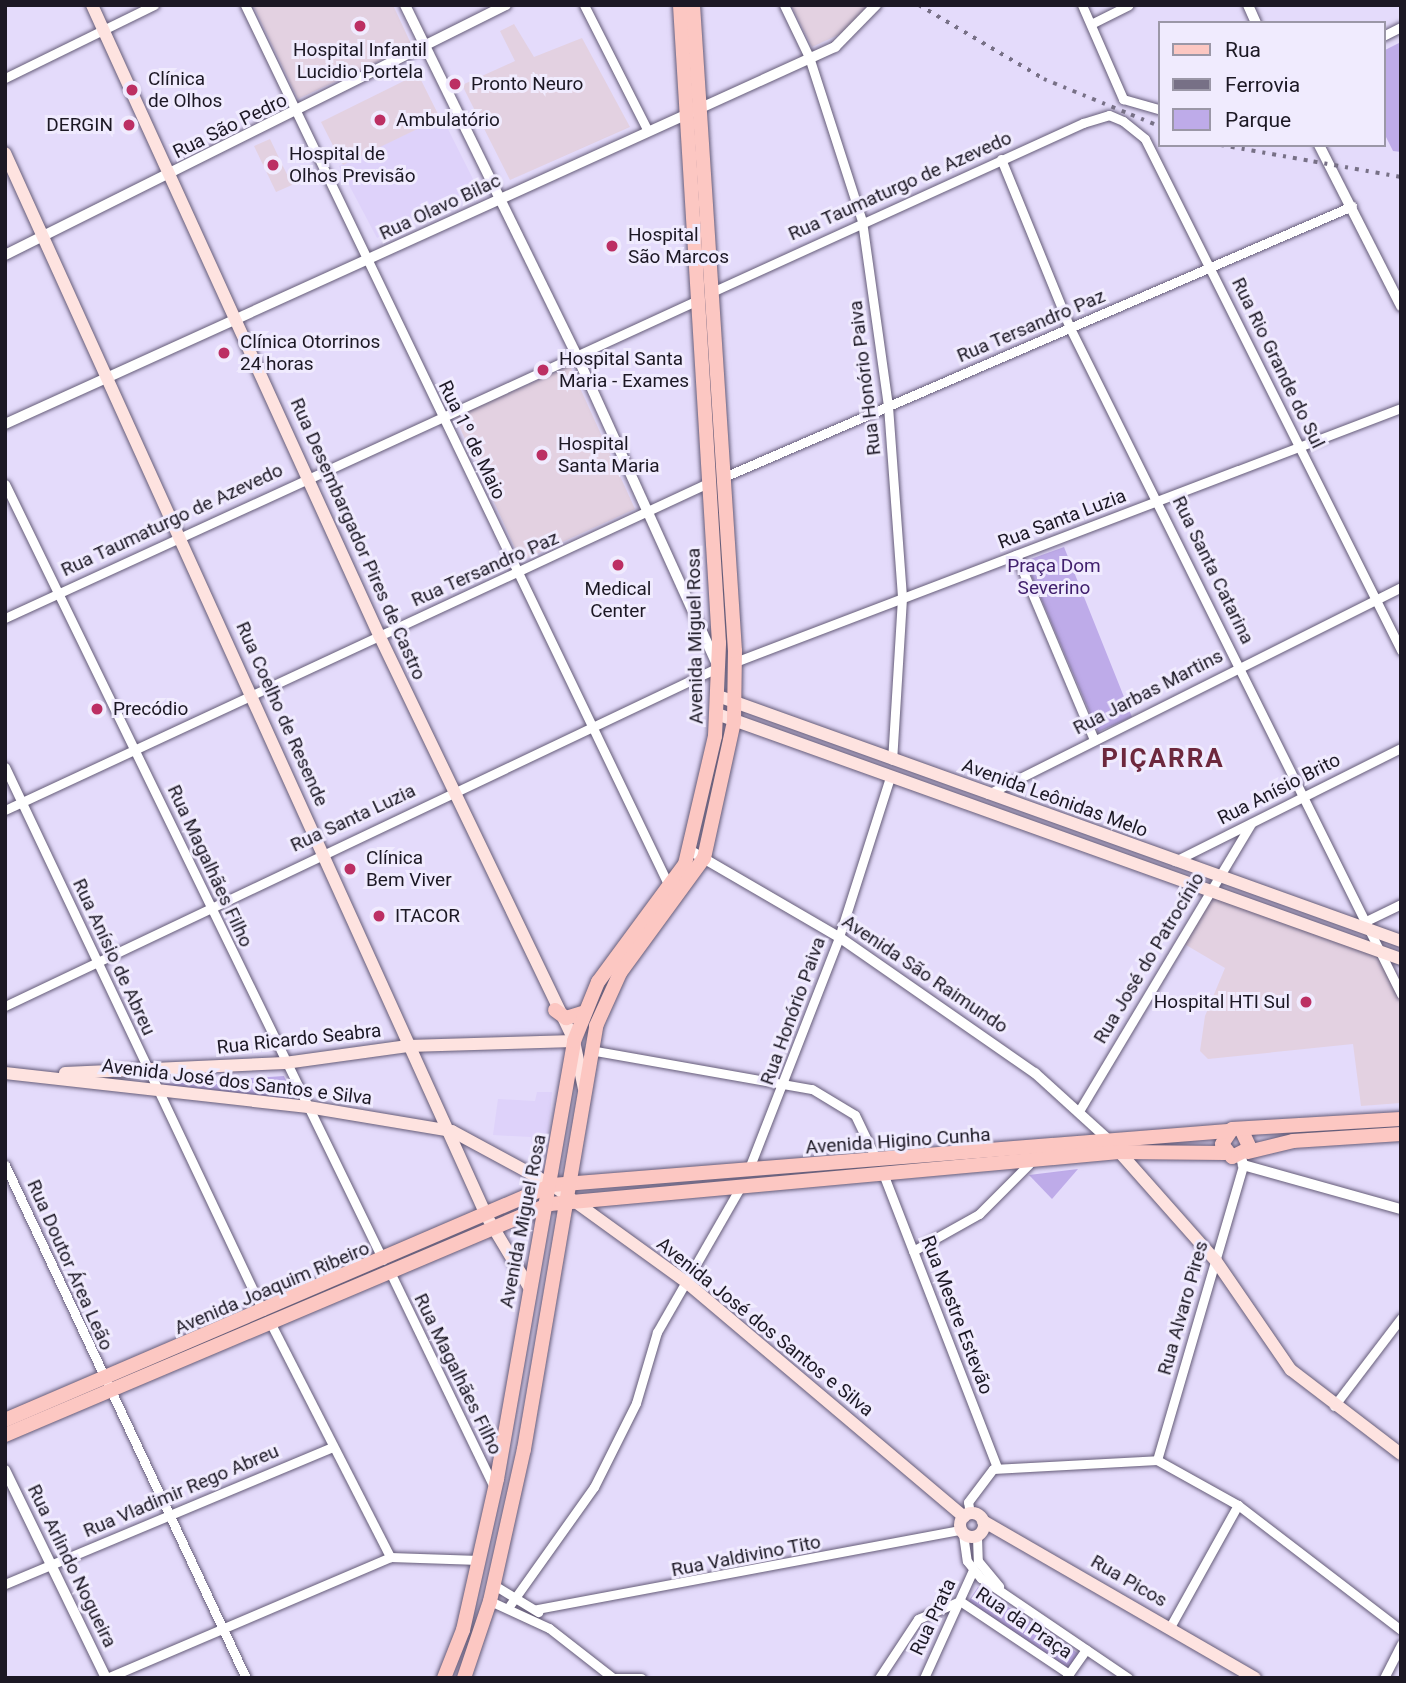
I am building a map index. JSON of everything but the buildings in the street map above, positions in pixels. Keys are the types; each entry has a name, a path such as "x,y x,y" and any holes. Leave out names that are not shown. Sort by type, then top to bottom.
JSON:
{"main road":[{"name":"Rua Desembargador Pires de Castro","path":"92,5 172,174 379,635 555,1010 573,1041 584,1089"},
{"name":"Avenida Miguel Rosa","path":"444,1678 479,1560 495,1488 529,1287 550,1204 573,1041 582,1013 611,962 698,854 718,696 717,480 712,292 695,109 680,5"},
{"name":"Avenida Miguel Rosa","path":"464,1678 491,1601 571,1201 571,1183 590,1050 620,973 698,854 734,722 735,662 698,300 693,5"},
{"name":"Rua Coelho de Resende","path":"5,153 181,534 408,1046 452,1131 487,1217 529,1287"},
{"path":"719,667 734,704"},
{"name":"Avenida Leônidas Melo","path":"718,696 1217,878 1366,926 1401,941"},
{"name":"Avenida Leônidas Melo","path":"717,714 889,780 1401,959"},
{"path":"555,1010 566,1018 582,1013"},
{"name":"Rua Ricardo Seabra","path":"28,1074 149,1072 285,1063 408,1046 573,1041"},
{"name":"Avenida José dos Santos e Silva","path":"5,1073 160,1093 308,1107 452,1131 552,1185 686,1282 967,1515 984,1521"},
{"name":"Avenida Higino Cunha","path":"550,1204 1029,1164 1114,1147 1234,1130 1401,1119"},
{"path":"1225,1153 1234,1130 1251,1139 1244,1158"},
{"path":"1244,1158 1293,1140 1401,1134"},
{"path":"1114,1147 1216,1261 1276,1352 1334,1406 1401,1454"},
{"name":"Avenida Higino Cunha","path":"552,1185 1114,1147 1225,1153 1244,1158"},
{"name":"Avenida Joaquim Ribeiro","path":"387,1268 552,1185"},
{"name":"Avenida Joaquim Ribeiro","path":"5,1435 105,1386 387,1268 495,1230 550,1204"},
{"name":"Avenida Joaquim Ribeiro","path":"5,1420 105,1386"},
{"path":"967,1515 962,1532 976,1537 984,1521"},
{"name":"Rua Picos","path":"984,1521 1255,1678"}],"street":[{"path":"5,78 154,5"},
{"name":"Rua 1º de Maio","path":"245,5 368,259 441,418 670,889"},
{"path":"405,5 577,356 719,667"},
{"name":"Rua São Pedro","path":"5,255 296,113 506,5"},
{"path":"584,5 648,131"},
{"name":"Rua Honório Paiva","path":"784,5 809,57 862,221 888,406 902,598 892,760"},
{"name":"Rua Olavo Bilac","path":"5,424 835,47 868,18 876,5"},
{"path":"1082,5 1123,99 1158,109"},
{"path":"1091,24 1129,5"},
{"path":"1248,5 1255,21"},
{"path":"1385,35 1401,27"},
{"name":"Rua Taumaturgo de Azevedo","path":"712,292 862,221 1103,116"},
{"name":"Rua Rio Grande do Sul","path":"1103,116 1131,125 1145,139 1401,650"},
{"path":"1321,147 1401,306"},
{"name":"Rua Santa Catarina","path":"1001,159 1070,328 1305,793 1366,926 1401,994"},
{"name":"Rua Tersandro Paz","path":"5,810 379,635 518,576 717,480 1352,206"},
{"name":"Rua Taumaturgo de Azevedo","path":"5,618 181,534 698,300"},
{"name":"Rua Santa Luzia","path":"735,662 1401,408"},
{"name":"Rua Magalhães Filho","path":"5,484 285,1063 495,1488"},
{"path":"1016,555 1094,740"},
{"name":"Rua Jarbas Martins","path":"988,794 1240,664 1401,587"},
{"name":"Rua Santa Luzia","path":"5,1006 211,909 321,851 719,667"},
{"name":"Rua Anísio Brito","path":"1173,862 1251,824 1305,793 1401,748"},
{"name":"Rua Anísio de Abreu","path":"5,767 267,1318 331,1447 390,1557"},
{"name":"Rua Honório Paiva","path":"748,1171 787,1081 839,937 889,780"},
{"name":"Rua José do Patrocínio","path":"1079,1111 1251,824"},
{"name":"Avenida São Raimundo","path":"698,854 839,937 1079,1111 1114,1147"},
{"path":"1366,926 1401,904"},
{"path":"590,1050 787,1081 850,1109 877,1161"},
{"path":"1244,1158 1401,1209"},
{"name":"Rua Alvaro Pires","path":"1157,1460 1244,1158"},
{"path":"913,1251 979,1214 1029,1164"},
{"name":"Rua Doutor Área Leão","path":"5,1165 105,1386 246,1678"},
{"name":"Rua Mestre Estevão","path":"884,1175 997,1468"},
{"path":"510,1605 514,1595 594,1487 636,1403 657,1332 741,1186"},
{"path":"1334,1406 1396,1334 1401,1318"},
{"name":"Rua Vladimir Rego Abreu","path":"5,1584 331,1447"},
{"path":"967,1515 968,1502 997,1468 1157,1460 1238,1505 1399,1625"},
{"name":"Rua Arlindo Nogueira","path":"5,1469 107,1678"},
{"path":"1170,1627 1238,1505"},
{"path":"962,1532 973,1570 1128,1678"},
{"name":"Rua Valdivino Tito","path":"537,1609 962,1532"},
{"path":"976,1537 978,1561 1000,1587"},
{"path":"107,1678 390,1557 479,1560"},
{"name":"Rua Prata","path":"927,1677 973,1570"},
{"path":"494,1585 537,1609 549,1628"},
{"path":"491,1601 510,1605 549,1628 613,1678 641,1678"},
{"path":"879,1678 918,1619 960,1601"},
{"name":"Rua da Praça","path":"960,1601 1067,1676"},
{"path":"1384,1678 1401,1644"},
{"path":"1067,1676 1086,1649"}],"shaded area":[{"path":"253,5 393,5 412,46 298,99"},
{"path":"791,5 867,5 851,29 812,47"},
{"path":"514,24 534,57 582,38 630,127 510,180 462,85 515,61 500,31"},
{"name":"Ambulatório","path":"418,74 440,118 343,165 321,122"},
{"path":"442,117 477,187 377,238 339,166"},
{"name":"Hospital de Olhos Previsão","path":"270,139 292,185 276,192 254,146"},
{"name":"Hospital Santa Maria","path":"570,366 635,509 521,561 455,417"},
{"name":"Hospital HTI Sul","path":"1212,892 1383,952 1401,987 1401,1103 1361,1106 1353,1044 1208,1059 1200,1051 1205,1016 1225,968 1181,942"},
{"path":"537,1092 552,1092 547,1149 532,1148 531,1137 493,1135 498,1099 535,1101"}],"green space":[{"path":"1401,42 1401,152 1393,151 1385,135 1385,50"},
{"name":"Praça Dom Severino","path":"1064,547 1132,717 1098,732 1025,561"},
{"path":"284,1076 297,1105 165,1089 164,1084"},
{"path":"1078,1169 1052,1199 1029,1175"},
{"path":"978,1587 1079,1654 1069,1669 968,1602"}],"railway":[{"path":"919,5 1044,79 1158,126"},
{"path":"1232,147 1401,177"}],"place":[{"name":"Hospital Infantil Lucidio Portela","path":"360,26"},
{"name":"Pronto Neuro","path":"455,84"},
{"name":"Clínica de Olhos","path":"132,90"},
{"name":"Ambulatório","path":"380,120"},
{"name":"DERGIN","path":"129,125"},
{"name":"Hospital de Olhos Previsão","path":"273,165"},
{"name":"Hospital São Marcos","path":"612,246"},
{"name":"Clínica Otorrinos 24 horas","path":"224,353"},
{"name":"Hospital Santa Maria - Exames","path":"543,370"},
{"name":"Hospital Santa Maria","path":"542,455"},
{"name":"Medical Center","path":"618,565"},
{"name":"Precódio","path":"97,709"},
{"name":"Clínica Bem Viver","path":"350,869"},
{"name":"ITACOR","path":"379,916"},
{"name":"Hospital HTI Sul","path":"1306,1002"}],"district":[{"name":"PIÇARRA","path":"1163,759"}]}
